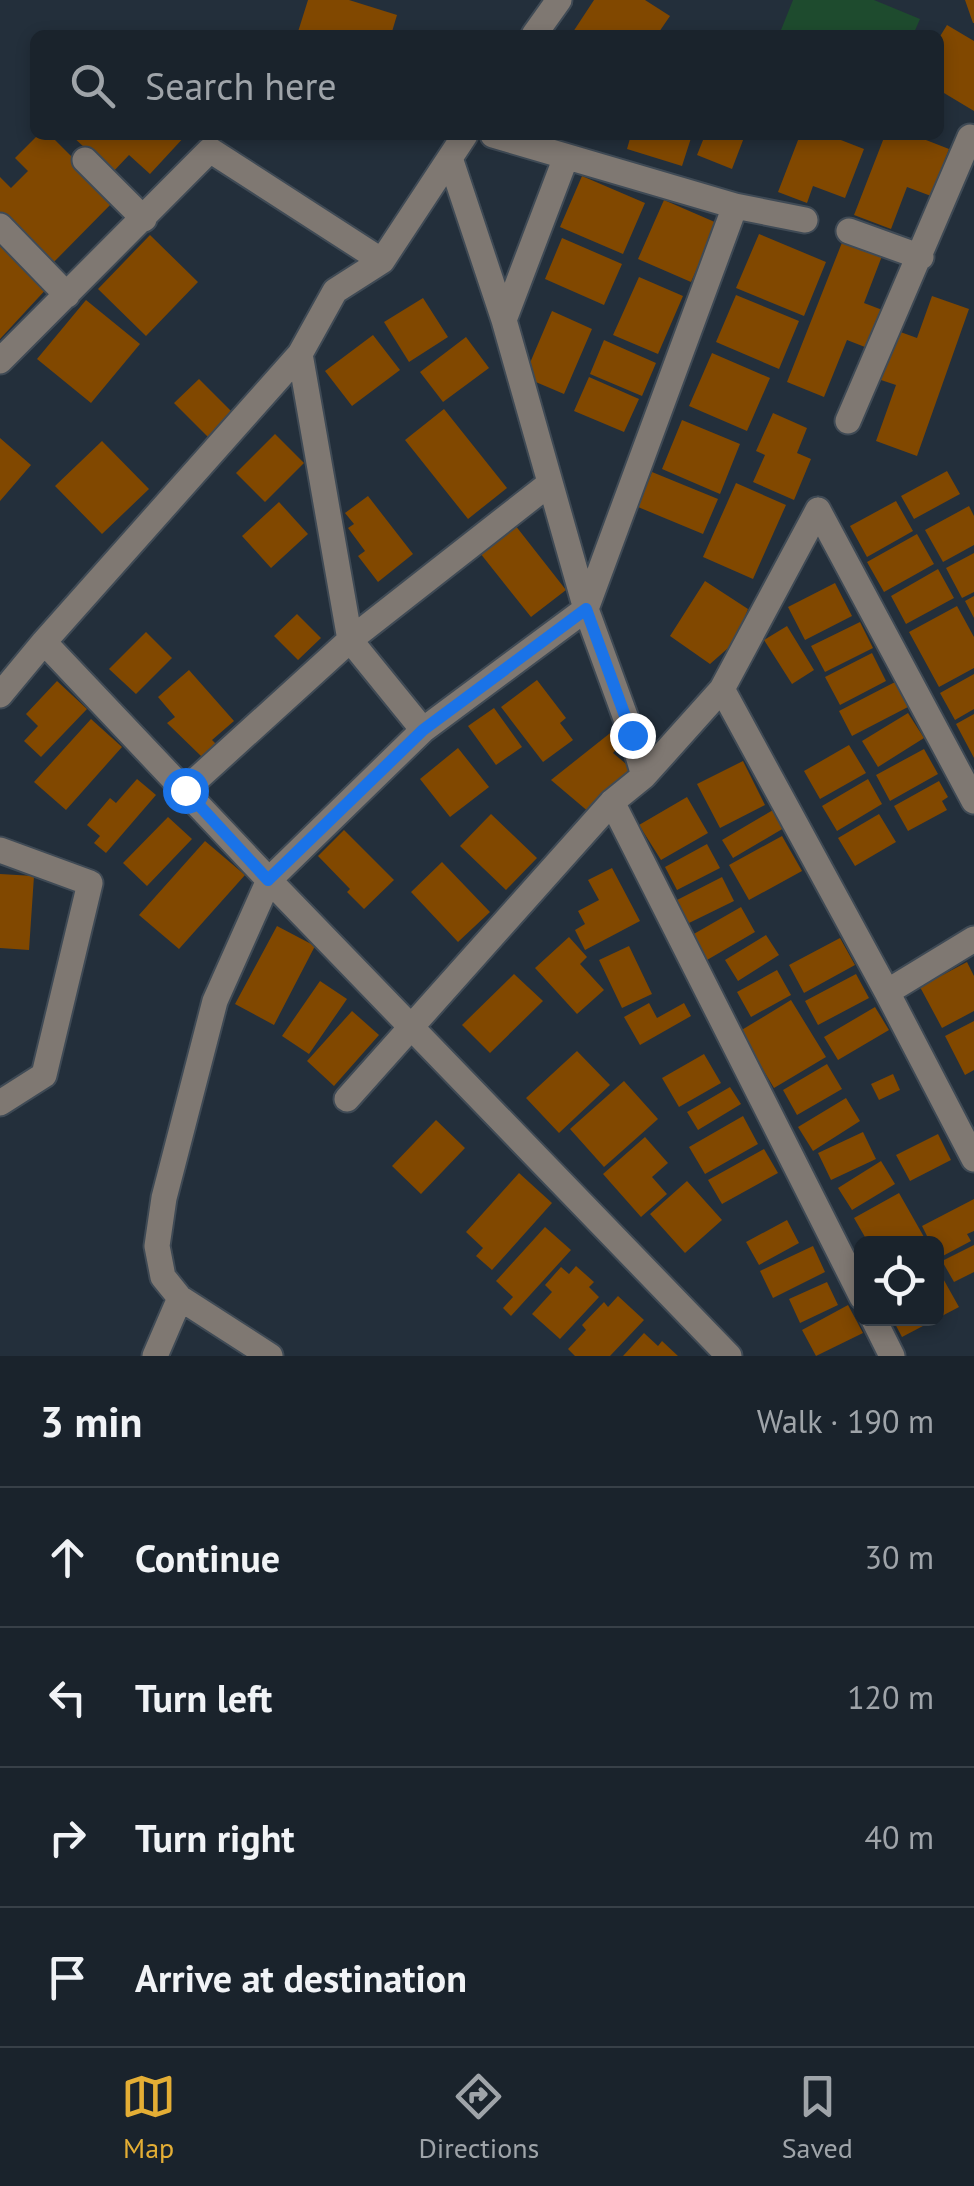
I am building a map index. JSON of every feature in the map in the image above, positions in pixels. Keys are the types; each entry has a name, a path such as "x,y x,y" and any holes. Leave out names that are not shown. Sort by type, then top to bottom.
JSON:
{"street":[{"path":"538,30 559,0"},
{"path":"848,422 970,137 974,139"},
{"path":"0,695 300,354 335,291 382,261 461,140"},
{"path":"510,140 735,206 804,220"},
{"path":"0,362 210,150 382,261"},
{"path":"504,320 566,156"},
{"path":"450,158 504,320 586,609 644,776"},
{"path":"85,160 144,218"},
{"path":"270,1356 180,1298 163,1276 157,1246 164,1198 215,1001 268,880 423,730 586,609 735,206"},
{"path":"0,226 67,296"},
{"path":"849,231 921,257"},
{"path":"300,354 350,640 423,730"},
{"path":"185,790 350,640 549,484"},
{"path":"347,1099 612,802 644,776 722,689 818,510 974,800"},
{"path":"44,642 268,880 729,1356"},
{"path":"722,689 974,1159"},
{"path":"612,802 854,1280"},
{"path":"0,850 90,883 44,1075 0,1103"},
{"path":"887,992 974,939"},
{"path":"155,1356 180,1298"},
{"path":"876,1326 892,1356"}],"green space":[{"path":"793,0 874,0 920,19 915,30 781,30"}],"building":[{"path":"308,0 349,0 397,15 392,30 299,30"},
{"path":"594,0 645,0 670,16 660,30 574,30"},
{"path":"965,0 974,0 974,23 973,23"},
{"path":"947,25 974,41 974,111 944,93"},
{"path":"33,140 55,140 115,200 50,266 0,217 0,177 11,188 28,171 15,158"},
{"path":"76,140 181,140 150,174 129,155 112,173"},
{"path":"630,140 690,140 682,166 627,149"},
{"path":"703,140 743,140 732,169 697,155"},
{"path":"798,140 841,140 864,149 845,198 813,186 807,203 778,192"},
{"path":"883,140 926,140 949,149 931,196 907,187 891,229 854,215"},
{"path":"582,176 645,203 623,254 560,227"},
{"path":"664,200 717,223 691,282 638,259"},
{"path":"759,234 826,262 804,316 736,288"},
{"path":"150,235 198,282 146,336 98,289"},
{"path":"0,238 50,285 0,339"},
{"path":"562,238 622,264 604,305 545,279"},
{"path":"843,240 882,256 864,303 885,311 870,349 847,340 824,397 787,382"},
{"path":"639,277 683,296 658,354 613,335"},
{"path":"736,295 799,321 779,369 716,342"},
{"path":"932,296 969,309 917,456 876,441 896,385 878,379 895,330 917,338"},
{"path":"423,298 448,337 409,362 384,322"},
{"path":"86,300 140,344 91,403 37,359"},
{"path":"552,311 592,329 564,394 524,377"},
{"path":"373,335 400,370 352,406 325,371"},
{"path":"466,337 489,368 443,402 420,372"},
{"path":"604,340 656,363 642,396 590,374"},
{"path":"712,353 770,378 747,431 689,406"},
{"path":"589,377 639,399 624,432 574,411"},
{"path":"199,379 235,415 210,439 174,403"},
{"path":"444,409 507,488 468,519 405,440"},
{"path":"773,413 807,428 797,453 811,459 794,500 753,482 765,455 756,451"},
{"path":"682,420 740,444 720,494 662,469"},
{"path":"275,434 304,463 265,502 236,473"},
{"path":"0,438 31,465 0,501"},
{"path":"102,441 149,489 102,534 55,486"},
{"path":"947,471 960,494 914,519 901,496"},
{"path":"652,472 718,499 703,534 638,507"},
{"path":"736,483 786,505 753,579 703,557"},
{"path":"368,496 413,554 378,582 358,556 365,551 348,528 354,524 345,513"},
{"path":"896,501 913,531 867,557 850,526"},
{"path":"279,502 308,534 271,568 242,536"},
{"path":"969,506 974,516 974,545 943,562 925,530"},
{"path":"515,525 566,590 531,617 480,553"},
{"path":"917,534 934,564 884,592 867,562"},
{"path":"974,553 974,592 962,598 946,568"},
{"path":"938,569 954,598 906,624 891,596"},
{"path":"705,581 748,609 735,642 710,664 670,636"},
{"path":"835,583 852,616 805,640 788,607"},
{"path":"974,596 974,618 965,601"},
{"path":"957,606 974,637 974,668 939,687 909,632"},
{"path":"297,614 321,638 298,660 274,636"},
{"path":"860,622 873,648 825,672 811,646"},
{"path":"787,626 814,670 792,684 764,640"},
{"path":"146,632 172,658 136,694 109,669"},
{"path":"872,653 886,681 840,705 825,677"},
{"path":"189,670 234,721 212,740 216,744 202,757 167,723 175,717 158,697"},
{"path":"974,674 974,709 955,720 940,693"},
{"path":"537,680 566,718 560,723 573,740 543,762 501,707"},
{"path":"57,681 87,709 41,757 24,741 38,726 26,714"},
{"path":"895,682 908,707 852,736 839,711"},
{"path":"494,708 522,747 496,765 468,726"},
{"path":"908,713 924,738 878,767 862,741"},
{"path":"974,714 974,758 956,724"},
{"path":"91,719 122,747 66,810 34,782"},
{"path":"614,730 625,739 613,753 631,768 590,813 551,780"},
{"path":"849,745 866,773 820,799 804,771"},
{"path":"458,748 489,787 450,817 420,779"},
{"path":"924,749 938,774 890,801 876,775"},
{"path":"743,761 765,805 720,828 697,784"},
{"path":"137,779 156,795 106,853 94,843 100,836 87,825 110,798 116,803"},
{"path":"868,779 882,804 837,831 822,806"},
{"path":"939,781 948,797 942,801 947,810 908,831 894,806"},
{"path":"687,797 708,833 661,860 639,825"},
{"path":"773,810 784,828 733,858 722,840"},
{"path":"491,814 537,858 506,890 460,846"},
{"path":"879,814 896,842 855,866 838,838"},
{"path":"168,817 192,839 147,886 123,863"},
{"path":"344,830 394,880 364,909 318,856"},
{"path":"782,836 802,871 749,900 729,865"},
{"path":"205,841 245,875 179,949 139,915"},
{"path":"707,844 720,868 677,890 665,867"},
{"path":"442,862 490,912 458,942 411,892"},
{"path":"612,868 640,921 585,950 575,930 585,924 578,911 599,900 588,880"},
{"path":"0,874 34,876 29,950 0,948"},
{"path":"722,877 734,901 689,923 677,900"},
{"path":"741,907 755,932 707,960 692,935"},
{"path":"277,926 315,946 274,1025 235,1004"},
{"path":"766,935 779,955 738,981 725,960"},
{"path":"569,937 587,957 580,964 604,990 577,1014 535,968"},
{"path":"840,938 855,965 804,993 789,965"},
{"path":"629,946 652,994 622,1008 599,960"},
{"path":"967,962 974,976 974,1011 942,1028 920,987"},
{"path":"777,970 791,995 751,1017 737,992"},
{"path":"514,974 543,1001 490,1053 462,1025"},
{"path":"856,974 869,998 818,1025 805,1001"},
{"path":"320,981 347,999 309,1054 282,1036"},
{"path":"791,1000 826,1057 774,1088 740,1031"},
{"path":"649,1003 657,1018 684,1003 691,1016 640,1045 624,1017"},
{"path":"875,1007 889,1030 838,1060 824,1037"},
{"path":"352,1011 379,1035 334,1086 307,1061"},
{"path":"974,1021 974,1070 965,1075 945,1036"},
{"path":"577,1051 610,1085 559,1133 526,1098"},
{"path":"704,1054 721,1083 679,1107 662,1078"},
{"path":"827,1064 842,1089 797,1115 783,1090"},
{"path":"893,1074 900,1090 879,1100 871,1084"},
{"path":"624,1081 658,1119 604,1167 570,1129"},
{"path":"730,1087 741,1104 698,1130 687,1112"},
{"path":"846,1098 860,1121 813,1151 798,1127"},
{"path":"743,1116 758,1144 705,1174 689,1147"},
{"path":"436,1120 465,1148 421,1194 392,1166"},
{"path":"863,1132 876,1159 831,1180 818,1153"},
{"path":"938,1134 951,1160 910,1181 896,1155"},
{"path":"645,1137 668,1163 652,1177 667,1194 641,1217 603,1174"},
{"path":"764,1149 778,1173 722,1204 708,1180"},
{"path":"881,1161 895,1184 852,1210 838,1188"},
{"path":"519,1173 552,1203 492,1270 476,1256 483,1248 466,1232"},
{"path":"687,1181 722,1220 685,1253 650,1214"},
{"path":"899,1193 923,1236 864,1236 854,1218"},
{"path":"974,1199 974,1231 967,1234 971,1241 944,1255 944,1236 927,1236 922,1226"},
{"path":"787,1220 799,1243 759,1265 746,1242"},
{"path":"545,1227 571,1250 511,1316 503,1308 513,1297 496,1281"},
{"path":"974,1245 974,1272 954,1282 944,1260"},
{"path":"813,1246 825,1272 773,1298 760,1271"},
{"path":"576,1266 594,1282 589,1287 599,1297 560,1339 532,1314 552,1292 545,1285 561,1267 569,1274"},
{"path":"944,1280 959,1307 944,1315"},
{"path":"827,1282 838,1305 800,1323 789,1299"},
{"path":"618,1296 644,1320 610,1356 575,1356 568,1349 586,1330 582,1325 604,1302 608,1307"},
{"path":"848,1305 854,1326 859,1326 863,1333 816,1356 802,1330"},
{"path":"896,1326 923,1326 902,1337"},
{"path":"644,1333 658,1346 662,1341 678,1356 623,1356"}],"route":[{"path":"185,790 268,880 423,730 586,609 632,735"}]}
